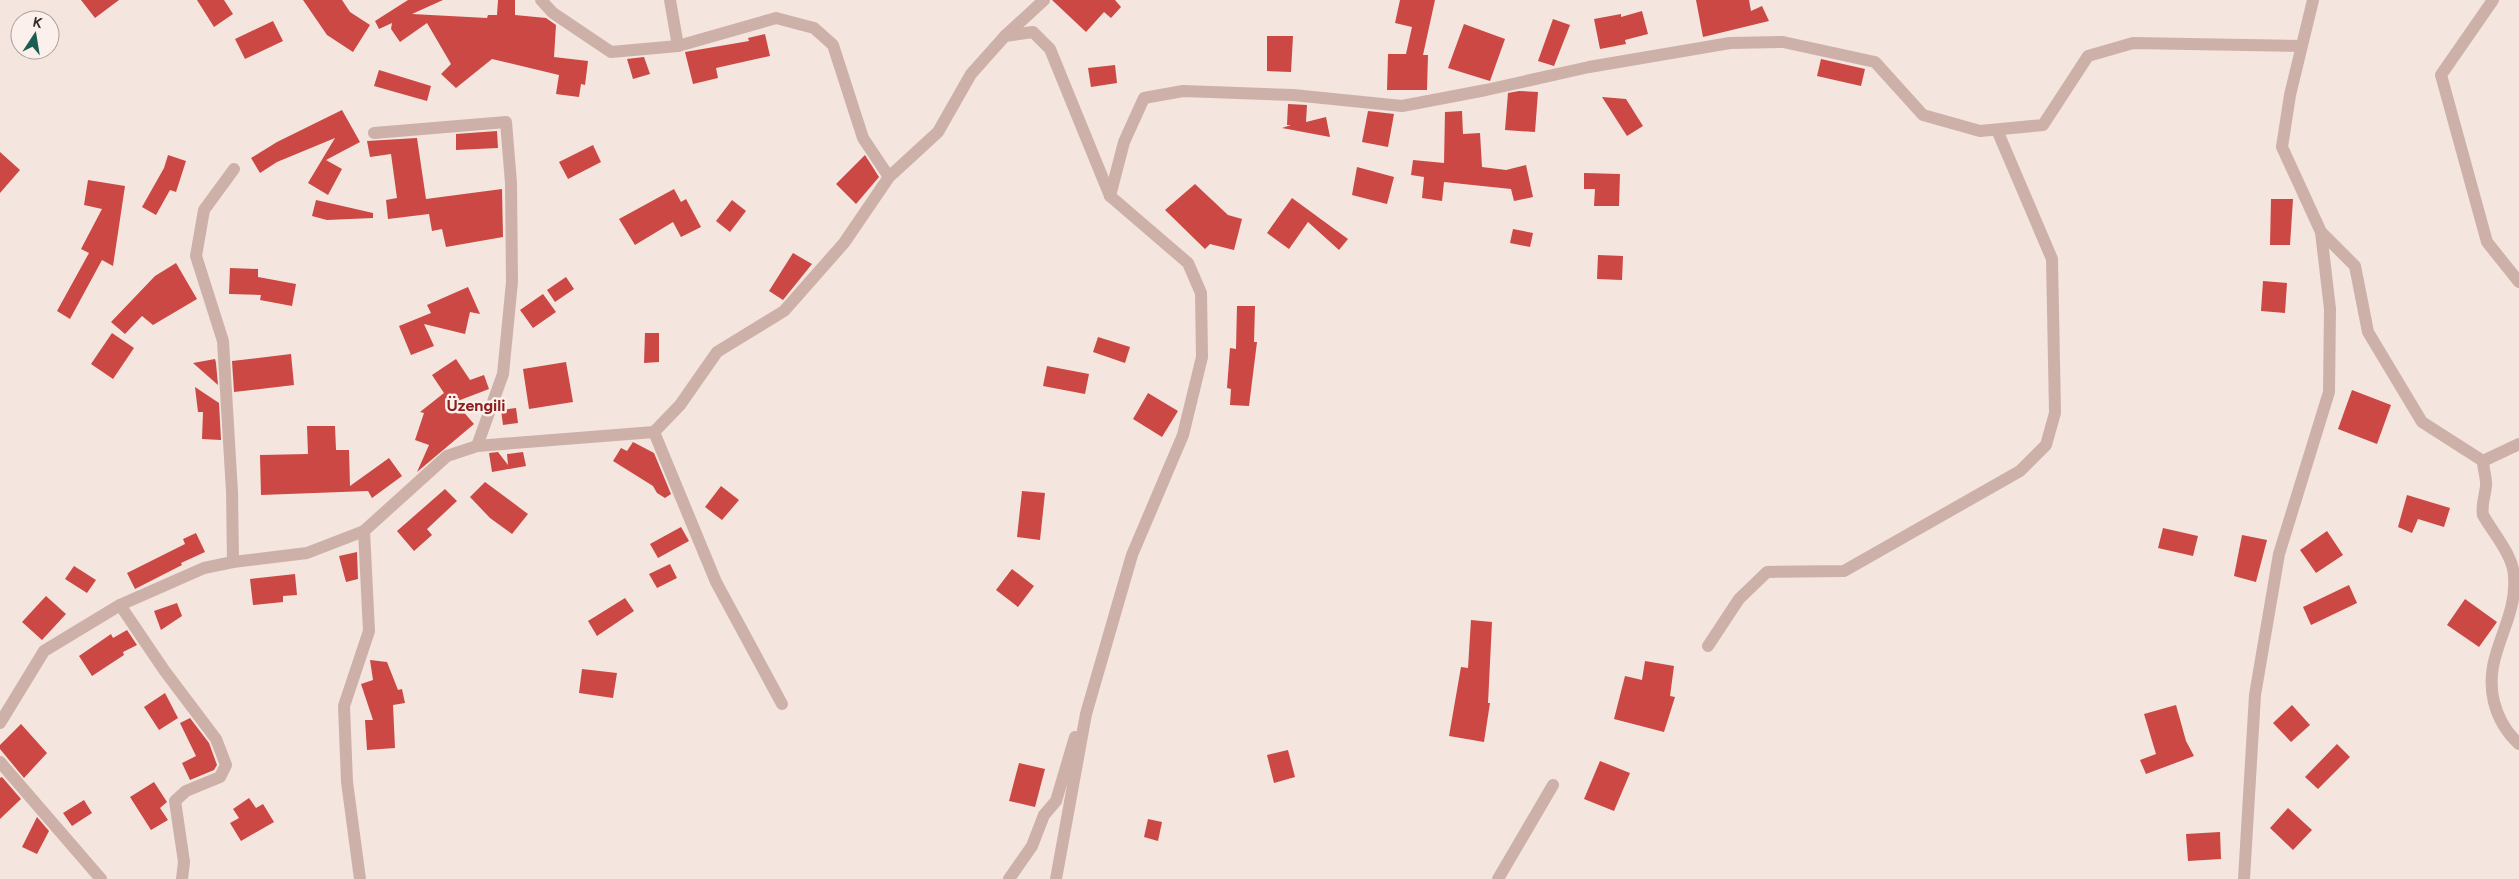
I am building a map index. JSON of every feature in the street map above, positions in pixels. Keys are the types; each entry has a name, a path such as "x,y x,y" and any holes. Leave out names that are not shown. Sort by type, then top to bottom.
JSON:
{"street":[{"path":"540,0 553,13 611,52 678,46 776,18 814,28 833,45 863,138 890,177"},
{"path":"670,0 678,46"},
{"path":"0,723 44,651 120,605 204,568 233,562 307,553 364,531 448,456 477,446 654,432 680,405 717,352 784,311 844,243 890,177 938,132 971,74 1005,36 1044,0"},
{"path":"2244,879 2255,695 2279,554 2330,392 2330,309 2321,232 2282,147 2290,95 2312,0"},
{"path":"2492,0 2441,75 2487,242 2519,282"},
{"path":"1005,36 1033,32 1050,49 1110,196 1188,263 1201,293 1202,357 1183,435 1132,556 1085,716 1056,879"},
{"path":"1110,196 1124,142 1144,98 1183,92 1293,95 1402,106 1589,67 1730,43 1783,42 1875,62 1923,114 1980,131 2043,125 2088,56 2133,43 2302,46"},
{"path":"374,133 506,122 510,183 512,282 503,374 477,446"},
{"path":"1708,646 1739,599 1767,572 1844,571 2020,471 2046,445 2055,413 2052,259 1997,130"},
{"path":"233,562 223,341 196,256 204,210 234,169"},
{"path":"2321,232 2356,266 2368,332 2422,422 2484,461"},
{"path":"654,432 716,582 782,704"},
{"path":"2484,461 2519,444"},
{"path":"2484,461 2483,472 2487,484 2481,509 2483,516 2513,566 2514,578 2508,622 2495,651 2491,669 2491,688 2498,716 2519,744"},
{"path":"360,879 347,782 344,706 370,631 364,531"},
{"path":"120,605 164,670 216,739 226,765 220,777 186,791 175,801 184,862 182,879"},
{"path":"1009,879 1032,846 1044,815 1056,801 1078,729 1085,716"},
{"path":"0,762 101,879"},
{"path":"1498,879 1553,785"}],"building":[{"path":"81,0 119,0 95,18"},
{"path":"197,0 224,0 233,14 214,27"},
{"path":"303,0 342,0 350,12 370,25 353,52 327,35"},
{"path":"408,0 443,0 412,14 487,18 488,15 497,15 498,0 515,0 515,15 546,18 556,25 554,57 588,61 585,85 581,84 579,97 556,94 559,75 492,59 456,88 441,74 451,64 427,23 400,42 391,29 392,23 379,29 375,21"},
{"path":"1052,0 1115,0 1121,7 1111,18 1104,12 1086,32"},
{"path":"1400,0 1435,0 1423,55 1428,55 1427,90 1387,90 1388,54 1406,54 1412,27 1395,23"},
{"path":"1696,0 1749,0 1751,11 1762,6 1769,21 1703,37"},
{"path":"1642,11 1648,34 1625,40 1626,44 1600,49 1594,19 1621,14 1621,17"},
{"path":"1553,19 1570,25 1554,66 1538,61"},
{"path":"273,21 283,41 245,59 235,39"},
{"path":"1464,24 1505,39 1490,81 1448,68"},
{"path":"765,34 770,56 716,68 718,78 693,84 685,52 749,41 748,38"},
{"path":"1267,36 1293,36 1291,72 1267,71"},
{"path":"644,57 650,74 633,79 627,59"},
{"path":"1821,59 1865,69 1861,86 1817,76"},
{"path":"1115,65 1117,83 1091,87 1088,68"},
{"path":"379,70 431,86 427,101 374,86"},
{"path":"1519,91 1538,92 1535,132 1505,130 1508,93"},
{"path":"1602,97 1626,99 1643,126 1627,136"},
{"path":"1288,104 1307,105 1306,122 1326,117 1330,137 1282,128 1291,125 1287,125"},
{"path":"342,110 360,142 326,160 342,169 328,195 308,183 335,138 277,162 260,173 251,158 277,142"},
{"path":"1368,111 1394,114 1388,147 1362,142"},
{"path":"1462,111 1463,134 1480,133 1482,167 1506,170 1526,165 1533,197 1514,201 1511,189 1444,182 1442,201 1422,198 1424,177 1411,175 1413,160 1444,163 1445,112"},
{"path":"497,131 498,148 456,150 456,134"},
{"path":"417,138 426,199 502,189 503,237 446,247 442,229 432,231 429,214 388,219 386,200 397,198 391,154 370,157 367,141"},
{"path":"593,145 601,162 568,179 559,162"},
{"path":"0,152 20,170 0,193"},
{"path":"168,155 186,161 176,192 170,190 156,215 142,207 164,168"},
{"path":"865,155 879,177 856,204 836,184"},
{"path":"1357,167 1394,177 1387,204 1352,195"},
{"path":"1584,173 1620,174 1619,206 1594,206 1595,189 1584,189"},
{"path":"88,180 125,186 113,266 102,260 70,319 57,311 89,253 81,249 102,209 84,205"},
{"path":"1195,184 1228,215 1242,219 1234,250 1210,244 1205,249 1165,210"},
{"path":"674,189 681,202 686,199 701,227 681,237 673,222 635,245 619,219"},
{"path":"1292,198 1348,239 1339,250 1308,222 1289,249 1267,233"},
{"path":"2271,199 2293,199 2290,245 2270,245"},
{"path":"316,200 373,213 373,218 327,220 312,216"},
{"path":"732,200 746,211 730,232 716,221"},
{"path":"1513,229 1533,233 1530,247 1510,243"},
{"path":"793,253 812,264 783,300 769,291"},
{"path":"1598,255 1623,256 1622,280 1597,279"},
{"path":"176,263 197,299 153,325 142,316 125,334 111,322 155,276"},
{"path":"230,268 258,269 258,277 296,284 292,306 260,300 261,295 229,294"},
{"path":"566,277 574,289 555,302 547,290"},
{"path":"2263,281 2287,283 2285,313 2261,311"},
{"path":"468,287 480,314 470,312 465,334 424,324 434,346 411,355 399,326 431,313 427,305"},
{"path":"543,294 556,312 533,328 520,310"},
{"path":"1237,306 1255,306 1254,342 1257,342 1249,406 1230,405 1231,389 1227,388 1230,348 1236,349"},
{"path":"112,333 134,348 113,379 91,364"},
{"path":"645,333 659,333 659,362 644,363"},
{"path":"1098,337 1130,347 1125,363 1093,352"},
{"path":"291,354 294,385 234,392 232,361"},
{"path":"215,359 216,363 218,385 193,363"},
{"path":"456,359 470,380 484,375 489,389 455,402 474,424 417,472 429,445 415,440 424,413 420,412 444,393 432,375"},
{"path":"566,362 573,402 529,409 523,369"},
{"path":"1047,366 1089,374 1085,394 1043,386"},
{"path":"195,387 219,403 221,440 202,439 203,412 198,412"},
{"path":"2352,390 2391,405 2377,444 2338,429"},
{"path":"1148,393 1178,411 1162,437 1133,419"},
{"path":"516,408 518,423 503,425 501,410"},
{"path":"307,426 335,426 336,450 349,450 350,486 389,458 402,476 372,498 368,491 261,495 260,455 308,454"},
{"path":"633,442 654,453 671,494 665,498 657,493 653,486 613,461 621,448 627,451"},
{"path":"498,452 508,465 507,454 523,452 526,466 492,472 489,453"},
{"path":"485,482 528,514 512,534 490,518 470,497"},
{"path":"721,486 739,500 722,520 705,507"},
{"path":"445,489 457,501 427,529 432,535 414,551 397,531"},
{"path":"1022,491 1045,493 1040,540 1017,537"},
{"path":"2407,495 2450,508 2444,527 2418,519 2412,533 2398,527"},
{"path":"681,527 689,541 658,558 650,544"},
{"path":"2163,528 2198,536 2193,556 2158,548"},
{"path":"2327,531 2343,555 2316,573 2300,550"},
{"path":"196,533 205,552 135,589 127,573 185,544 183,539"},
{"path":"2242,535 2267,540 2256,582 2234,576"},
{"path":"357,552 358,579 346,582 339,556"},
{"path":"670,564 677,578 657,588 649,574"},
{"path":"74,566 96,580 87,593 65,579"},
{"path":"1012,569 1034,586 1018,607 996,590"},
{"path":"295,574 297,595 283,596 283,602 253,605 250,579"},
{"path":"2349,585 2357,603 2311,625 2303,607"},
{"path":"46,596 66,614 42,640 22,622"},
{"path":"625,598 634,611 597,636 588,621"},
{"path":"2465,599 2497,622 2479,647 2447,625"},
{"path":"177,603 182,616 161,630 154,611"},
{"path":"1471,620 1492,622 1488,703 1490,703 1484,742 1449,736 1461,667 1468,668"},
{"path":"127,630 137,645 123,652 124,655 92,676 79,656 111,634 113,638"},
{"path":"370,660 387,662 398,690 402,689 405,703 393,705 395,748 367,750 365,720 373,720 361,684 373,680"},
{"path":"1645,661 1674,666 1670,696 1675,697 1664,732 1614,719 1625,676 1642,680"},
{"path":"582,669 617,673 613,698 579,693"},
{"path":"165,693 178,718 159,730 144,707"},
{"path":"2176,705 2186,741 2194,756 2146,774 2140,760 2156,754 2144,714"},
{"path":"2292,705 2310,725 2291,742 2273,723"},
{"path":"190,718 209,743 217,765 214,770 190,780 182,763 196,756 180,723"},
{"path":"21,724 47,753 24,778 0,749 0,745"},
{"path":"2337,744 2350,757 2318,789 2305,777"},
{"path":"1288,750 1295,777 1274,783 1267,755"},
{"path":"1600,761 1630,773 1614,811 1584,799"},
{"path":"1019,763 1045,769 1035,807 1009,801"},
{"path":"2,777 21,799 0,819 0,778"},
{"path":"154,782 167,802 160,808 168,820 151,830 130,797"},
{"path":"249,798 256,808 263,804 274,822 241,841 230,823 239,818 233,809"},
{"path":"84,800 92,813 72,826 63,813"},
{"path":"2288,808 2312,830 2293,850 2270,828"},
{"path":"37,817 49,831 37,854 22,847"},
{"path":"1148,819 1162,822 1158,841 1144,837"},
{"path":"2220,832 2221,859 2188,861 2186,834"}],"district":[{"name":"Üzengili","path":"476,405"}]}
